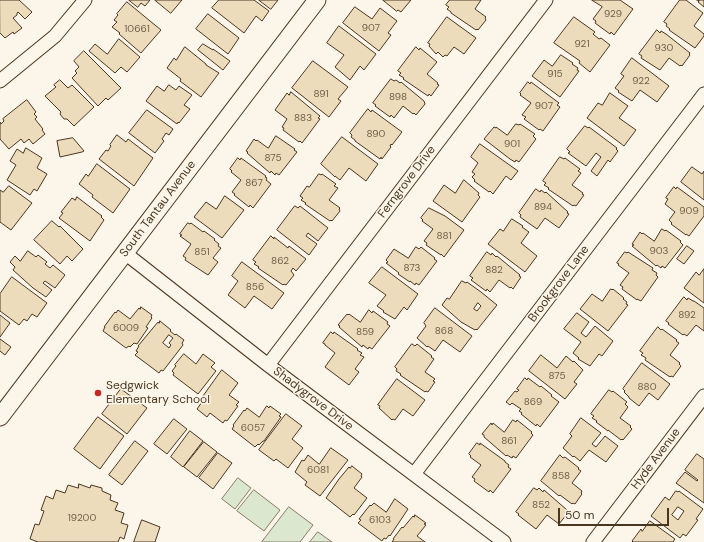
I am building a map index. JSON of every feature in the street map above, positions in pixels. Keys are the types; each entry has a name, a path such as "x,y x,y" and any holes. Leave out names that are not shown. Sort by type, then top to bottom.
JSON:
{"street":[{"path":"0,81 55,36 85,0"},
{"name":"South Tantau Avenue","path":"0,417 317,0"},
{"name":"Ferngrove Drive","path":"268,365 546,0"},
{"name":"Brookgrove Lane","path":"414,474 704,94"},
{"name":"Shadygrove Drive","path":"125,253 268,365 504,542"},
{"name":"Hyde Avenue","path":"593,542 704,396"}],"green space":[{"path":"238,478 251,488 235,509 222,499"},
{"path":"254,490 280,510 264,531 237,511"},
{"path":"289,507 313,525 300,542 262,542"},
{"path":"318,532 332,542 310,542"}],"building":[{"path":"0,0 19,0 32,12 25,19 18,12 13,18 22,28 5,38 0,33"},
{"path":"129,0 150,0 145,6 141,3 138,7"},
{"path":"155,0 182,0 171,13"},
{"path":"219,0 254,0 269,11 262,21 256,16 244,33 212,8"},
{"path":"259,0 278,0 271,9"},
{"path":"383,0 411,0 401,12 398,10 397,11"},
{"path":"450,0 481,0 475,9 486,17 486,20 478,30 476,30 447,9 449,7 446,5"},
{"path":"592,0 620,0 633,9 614,35 611,32 610,34 595,23 596,21 593,19 602,7"},
{"path":"680,0 686,0 703,13 694,26 704,34 704,36 695,48 669,30 670,29 666,26 667,24 664,22"},
{"path":"697,0 704,0 704,7 698,2 699,1"},
{"path":"127,2 161,30 141,53 112,27 117,22 114,20 118,15 117,14"},
{"path":"355,7 372,19 380,8 397,21 388,33 391,35 379,51 343,23"},
{"path":"208,14 239,38 228,54 196,29"},
{"path":"447,17 476,38 464,54 454,47 447,56 445,55 443,57 438,52 436,54 429,46 430,44 428,43"},
{"path":"574,17 595,32 593,34 599,39 601,38 610,45 590,72 579,63 580,61 554,43"},
{"path":"339,26 376,54 364,70 360,66 350,80 335,67 344,55 327,43"},
{"path":"657,30 660,33 661,31 666,34 690,53 682,66 669,58 660,70 641,58 642,56 639,54"},
{"path":"119,39 140,57 127,72 121,67 115,73 89,51 95,44 107,54"},
{"path":"203,44 230,61 223,70 198,50"},
{"path":"185,47 206,65 219,73 201,97 180,81 181,79 167,68 174,58 176,60"},
{"path":"416,47 419,50 420,48 437,62 427,74 439,85 431,96 429,94 428,96 399,75 401,73 398,71"},
{"path":"84,51 121,88 108,100 106,98 98,106 72,78 77,73 75,71 79,67 74,61"},
{"path":"561,55 573,63 572,64 578,68 577,70 579,71 560,97 532,76 544,60 552,66"},
{"path":"632,58 669,86 657,102 640,90 632,101 618,92 619,91 615,88 624,76 621,74"},
{"path":"313,61 348,87 338,99 341,101 329,117 292,88"},
{"path":"391,79 400,83 401,82 424,101 425,104 416,115 403,106 394,118 391,115 390,117 375,106 376,105 373,103"},
{"path":"60,80 68,88 72,85 94,107 74,126 67,119 64,119 60,114 61,112 45,96 56,87 54,85"},
{"path":"528,82 530,84 531,82 559,103 557,105 560,107 543,131 540,129 539,130 524,119 526,117 522,115 531,103 520,95"},
{"path":"169,85 176,90 179,86 192,95 184,105 190,109 177,124 146,101 157,86 164,91"},
{"path":"291,92 320,116 318,118 320,119 302,143 283,130 284,128 282,127 287,119 275,110 287,93 289,95"},
{"path":"610,93 628,106 619,118 636,130 624,146 587,118 598,103 602,105"},
{"path":"27,100 36,112 34,114 37,117 35,119 45,134 33,144 29,139 24,143 21,139 9,149 0,139 0,122 1,124 4,121 3,119"},
{"path":"368,109 371,112 372,110 402,132 392,145 391,144 391,147 382,159 351,137 352,135 350,133"},
{"path":"147,110 173,129 169,135 166,133 162,139 164,141 155,153 129,133"},
{"path":"516,124 520,124 535,134 533,136 536,139 519,162 516,160 515,162 510,159 484,139 494,127 507,135"},
{"path":"585,126 588,128 589,127 617,148 616,149 618,151 610,162 608,160 597,176 591,171 601,157 596,153 586,166 568,153 570,152 567,149"},
{"path":"117,135 126,142 128,139 153,158 134,186 99,159 106,150 108,151"},
{"path":"276,136 297,152 279,175 276,173 275,175 271,171 270,173 246,151 254,139 268,148"},
{"path":"342,137 378,164 366,181 349,168 340,180 321,164"},
{"path":"73,138 84,151 60,157 57,141"},
{"path":"480,144 518,171 511,180 506,176 493,194 474,181 475,180 472,177 475,174 472,172 478,163 471,157"},
{"path":"26,148 42,158 37,168 47,174 37,191 34,189 30,195 7,180 16,165 10,161 17,149 23,153"},
{"path":"560,157 565,158 580,169 578,171 581,173 572,185 584,195 576,206 573,206 544,185 546,183 543,181"},
{"path":"238,158 240,160 241,158 266,176 266,180 271,184 253,208 250,205 249,207 232,192 241,180 231,172 232,171 230,169"},
{"path":"97,164 130,189 113,213 92,197 93,195 79,184 86,174 88,176"},
{"path":"692,167 702,174 704,171 704,200 681,182"},
{"path":"319,174 322,174 336,184 334,186 338,188 329,200 340,208 340,211 332,221 301,200 303,198 300,196 307,186 309,187"},
{"path":"464,180 479,193 478,195 480,197 462,222 433,201 444,185 455,193"},
{"path":"9,186 32,203 11,230 0,222 0,190 3,192"},
{"path":"674,187 676,189 677,187 704,207 704,216 689,236 671,224 672,223 669,220 675,212 665,204 668,199 666,198"},
{"path":"536,189 540,192 541,190 545,193 546,192 568,212 567,213 569,214 559,228 545,218 537,229 520,217 521,215 519,213"},
{"path":"225,196 244,210 222,238 194,217 206,202 216,209"},
{"path":"77,197 102,216 101,217 104,220 90,241 59,218 63,213 61,212 72,198 75,200"},
{"path":"295,206 298,208 300,206 328,228 318,241 308,233 306,236 317,244 309,255 277,230"},
{"path":"429,208 445,216 464,230 444,257 426,245 427,243 424,241 433,229 422,221 423,220 421,218"},
{"path":"512,219 529,232 521,243 537,256 525,272 488,244 500,229 503,231"},
{"path":"52,221 59,227 60,226 83,249 72,261 67,256 60,264 34,240"},
{"path":"188,223 191,223 215,239 214,240 219,244 218,246 221,248 213,258 218,262 208,275 185,260 186,258 183,256 191,244 180,236 182,235 180,234"},
{"path":"662,229 665,231 666,230 681,241 680,242 683,245 665,268 662,266 661,268 657,265 656,266 632,246 634,245 632,244 640,232 654,241"},
{"path":"271,236 288,248 289,246 306,259 296,271 293,268 291,271 294,275 286,285 283,285 254,264 256,262 253,260"},
{"path":"687,246 694,251 684,264 677,259"},
{"path":"416,247 419,249 421,247 437,261 419,285 416,283 415,285 398,274 399,273 386,263 388,262 386,260 394,249 408,258"},
{"path":"28,251 36,257 38,255 47,262 45,264 50,268 53,265 65,275 55,288 45,281 43,283 52,290 46,297 33,288 13,270 15,267 10,262 15,256 20,261"},
{"path":"487,252 491,255 492,253 496,257 497,256 520,275 519,276 521,277 513,289 499,280 490,292 487,289 486,291 471,280 473,278 470,276"},
{"path":"625,252 628,252 653,268 652,270 657,273 656,275 658,277 641,301 637,300 622,289 623,287 620,285 629,273 617,263"},
{"path":"242,262 284,293 272,309 254,296 245,308 228,295 238,281 232,276"},
{"path":"382,267 418,294 407,310 404,307 395,319 383,312 384,311 377,306 386,295 369,283"},
{"path":"704,269 704,303 684,288 696,272 699,275"},
{"path":"12,277 47,303 37,317 32,314 27,321 24,319 19,325 0,311 0,294"},
{"path":"462,281 467,282 497,305 477,330 475,330 461,322 442,305 447,298 449,299","holes":["478,303 481,306 477,311 474,309"]},
{"path":"611,289 624,298 623,299 628,305 608,331 580,309 592,294 602,301"},
{"path":"684,297 687,300 688,298 694,301 704,308 704,331 696,325 687,336 684,334 683,335 666,321"},
{"path":"141,307 152,315 152,318 146,327 148,328 137,344 134,343 130,347 129,346 126,348 103,331 104,327 118,310 130,319"},
{"path":"435,308 472,336 460,352 443,340 435,351 428,346 427,347 417,338 426,326 424,323"},
{"path":"369,310 372,313 373,311 388,322 387,324 390,326 372,349 369,347 368,349 363,345 362,347 338,325 347,314 360,322"},
{"path":"577,313 589,322 581,333 586,337 595,326 613,341 602,356 599,354 590,366 578,359 579,358 573,353 581,342 564,329"},
{"path":"0,315 10,323 0,337"},
{"path":"160,321 175,335 176,334 184,340 182,343 183,345 163,371 161,370 159,373 135,355 138,352 136,351 138,346 158,322 159,323","holes":["169,335 173,338 169,343 171,345 169,348 163,343"]},
{"path":"658,327 679,343 670,355 680,363 679,364 681,366 673,377 670,377 645,360 646,358 641,355 643,353 640,351"},
{"path":"331,332 333,334 334,332 358,349 357,350 362,353 360,355 364,357 355,369 359,372 349,385 325,367 335,353 323,343"},
{"path":"0,339 11,347 5,355 0,351"},
{"path":"412,344 415,346 417,344 434,359 425,372 435,379 433,381 435,382 428,392 425,392 396,371 397,369 395,367"},
{"path":"184,354 196,364 203,354 215,363 211,367 216,371 198,394 173,375 174,373 172,371 176,366 175,365"},
{"path":"541,355 557,368 566,356 573,362 574,361 583,370 574,382 577,384 565,399 529,371"},
{"path":"642,363 670,384 658,400 649,393 639,406 629,398 623,389"},
{"path":"222,370 238,383 229,395 239,402 236,405 238,406 227,421 225,420 223,423 210,413 207,417 197,409 202,402 200,401 203,396"},
{"path":"525,378 527,380 528,378 540,387 541,386 559,402 540,427 537,424 536,426 521,414 522,413 519,411 521,409 512,403 510,405 506,402 515,391 517,392 519,390 517,389"},
{"path":"397,379 425,400 413,416 403,409 395,420 392,420 379,408 380,406 378,405"},
{"path":"121,389 147,408 127,434 102,414"},
{"path":"609,390 612,392 613,391 627,402 625,404 628,407 620,418 631,426 630,427 632,429 623,440 608,431 592,418 594,416 591,414"},
{"path":"267,406 269,408 270,406 281,414 279,416 281,417 264,441 255,447 232,429 234,426 233,425 247,408 259,417"},
{"path":"286,414 302,426 292,439 303,448 288,468 276,459 274,461 259,450"},
{"path":"98,417 124,436 100,469 74,449"},
{"path":"581,418 601,433 592,444 596,447 605,436 618,446 606,462 589,450 580,461 563,448 572,436 570,434"},
{"path":"174,419 187,429 167,454 154,444"},
{"path":"513,420 516,422 517,420 532,432 531,433 533,435 516,458 513,456 512,458 507,455 506,456 482,434 491,423 504,432"},
{"path":"190,431 203,441 183,467 171,457"},
{"path":"135,441 148,451 122,485 109,475"},
{"path":"204,442 217,452 197,477 184,467"},
{"path":"477,443 480,445 480,443 505,461 511,469 493,493 490,490 489,492 474,481 475,479 472,477 481,465 470,457 471,456 469,454"},
{"path":"331,448 348,460 320,496 305,485 307,482 295,472 302,460 304,461 308,455 319,464"},
{"path":"218,453 232,463 213,489 199,478"},
{"path":"697,454 704,459 704,503 676,483 685,472 697,481 698,480 685,470"},
{"path":"560,455 563,458 565,457 581,471 572,483 582,491 582,494 575,504 572,504 560,495 559,496 541,481"},
{"path":"352,466 362,474 362,477 354,488 367,498 354,515 353,514 350,517 326,498 339,479 349,467 350,468"},
{"path":"79,484 90,488 91,485 102,488 102,491 111,495 110,500 118,503 115,510 124,513 121,523 128,525 124,539 120,537 118,542 38,542 30,539 35,524 39,525 44,511 41,510 46,496 53,499 56,490 65,493 68,485 78,488"},
{"path":"534,488 537,490 539,488 543,492 544,490 567,510 565,513 567,514 559,524 547,515 536,529 518,515 519,514 516,512"},
{"path":"676,491 679,491 703,509 696,519 698,520 686,536 683,534 680,538 651,516 665,497 669,500","holes":["678,507 684,511 678,520 672,515"]},
{"path":"395,499 408,509 390,536 389,535 386,539 384,538 382,541 358,523 361,520 359,519 370,505 371,506 374,503 386,512"},
{"path":"415,515 426,523 417,536 425,542 392,542 402,527 403,528"},
{"path":"142,520 160,527 155,542 134,542"},
{"path":"650,521 675,539 673,542 633,542 632,541 641,529 642,531"}],"place":[{"name":"Sedgwick Elementary School","path":"98,393"}]}
